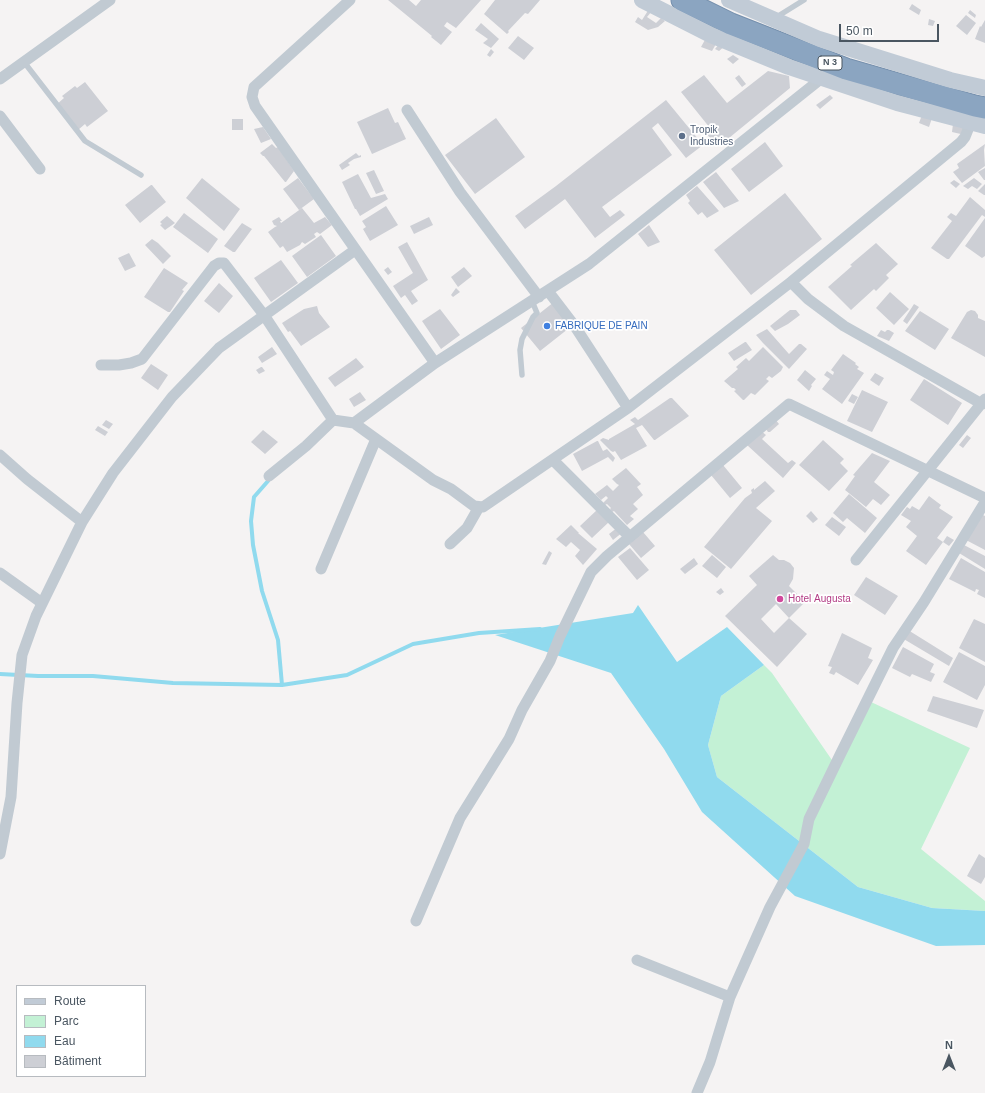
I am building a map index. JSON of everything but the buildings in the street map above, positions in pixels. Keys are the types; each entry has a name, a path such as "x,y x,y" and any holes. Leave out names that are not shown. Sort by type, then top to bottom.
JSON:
{"highway":[{"name":"N 3","path":"682,0 731,24 846,69 976,106 980,119"}],"main road":[{"path":"642,0 711,35 789,67 897,103 980,119"},
{"path":"729,0 819,39 950,80 985,88"}],"street":[{"path":"0,79 110,0"},
{"path":"350,0 254,87 252,97 254,106 435,363"},
{"path":"354,423 435,363 589,264 822,78"},
{"path":"406,110 460,192 540,296 574,325 628,408"},
{"path":"0,116 40,169"},
{"path":"101,365 120,366 142,359 214,266 219,263 224,263 264,315 333,420 354,423 432,480 451,489 474,506 483,507 628,408 791,282 961,142 980,119"},
{"path":"0,854 11,797 17,702 22,655 42,603 82,522 113,473 172,397 219,348 355,250"},
{"path":"791,282 808,299 844,326 983,402 856,560"},
{"path":"416,922 460,818 509,739 522,710 550,661 591,572 607,556 789,404 985,498"},
{"path":"269,476 306,446 333,420"},
{"path":"321,569 376,439"},
{"path":"0,455 27,479 82,522"},
{"path":"553,460 630,537"},
{"path":"697,1093 710,1062 730,997 770,907 804,844 809,819 893,648 924,602 985,502"},
{"path":"450,544 468,528 479,507"},
{"path":"0,573 42,603"},
{"path":"638,960 730,997"}],"lane":[{"path":"773,20 804,0"},
{"path":"24,62 84,141 142,175"},
{"path":"522,375 520,350 522,339 533,317 537,313 540,296"}],"green space":[{"path":"764,665 772,673 834,763 871,702 970,748 921,849 985,901 985,911 932,908 858,887 717,777 708,745 721,696"}],"water":[{"path":"638,605 677,662 727,627 764,665 721,696 708,745 717,777 858,887 932,908 985,911 985,945 936,946 795,896 702,812 664,749 611,673 495,635 633,613"}],"waterway":[{"path":"268,481 254,497 251,521 253,545 262,591 278,640 282,685"},
{"path":"0,674 93,676 173,683 282,685 347,675 413,644 479,633 540,629"}],"place":[{"name":"Tropik Industries","path":"682,136"},
{"name":"FABRIQUE DE PAIN","path":"547,326"},
{"name":"Hotel Augusta","path":"780,599"}]}
